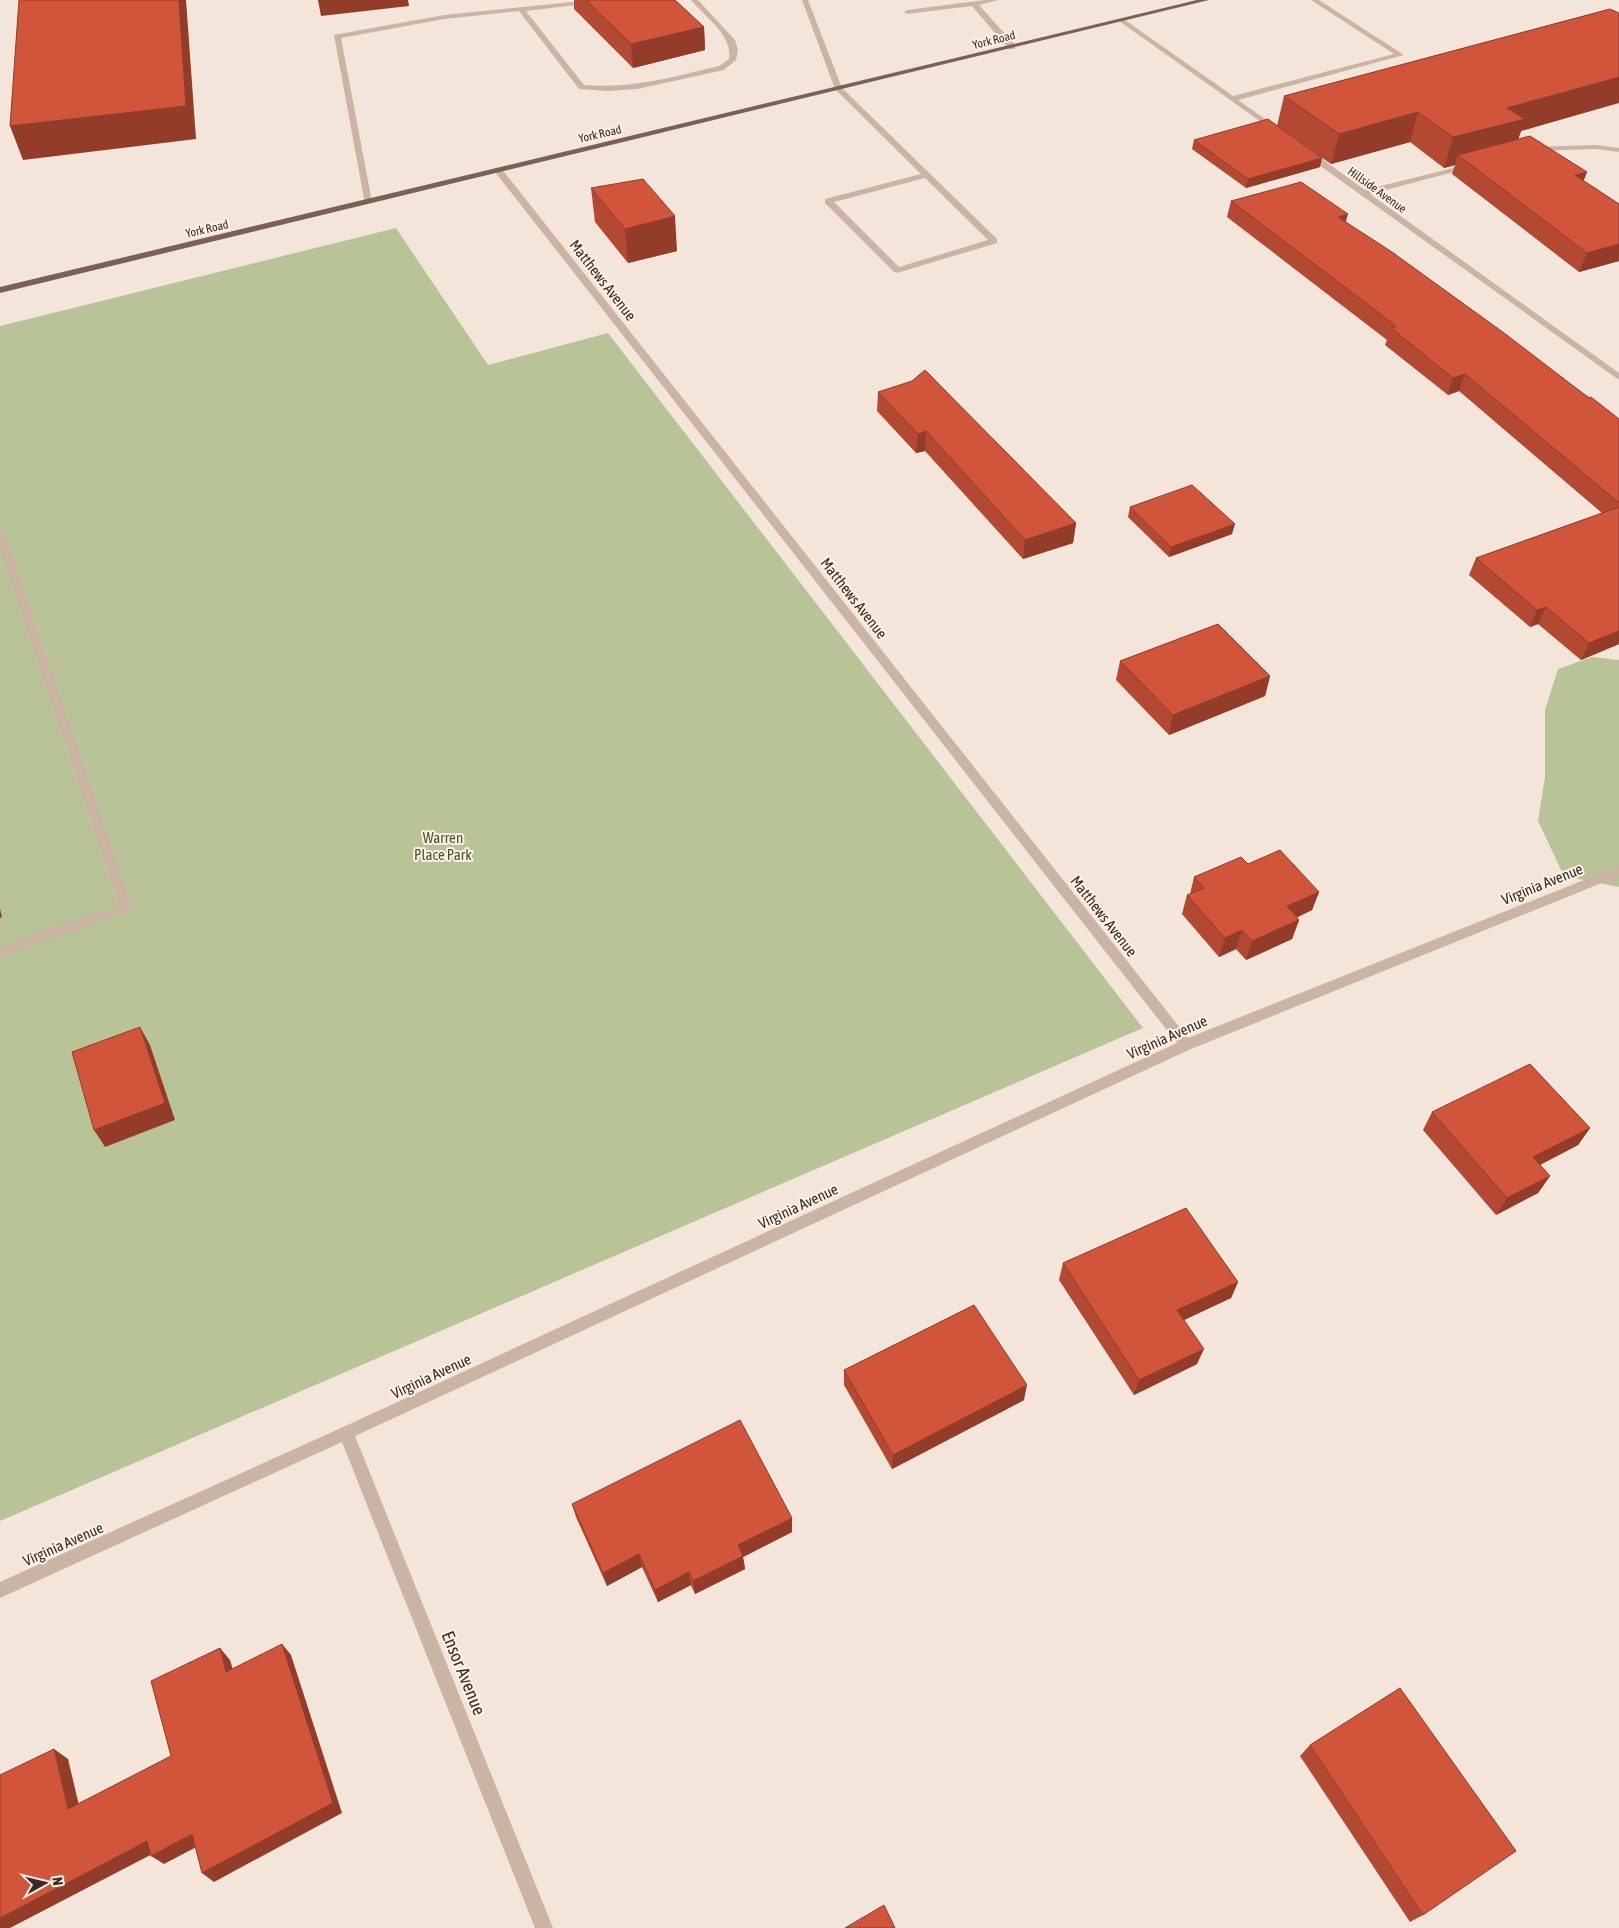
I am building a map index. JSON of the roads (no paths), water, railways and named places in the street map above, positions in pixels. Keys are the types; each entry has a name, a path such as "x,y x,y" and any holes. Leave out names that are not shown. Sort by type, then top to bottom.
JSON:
{"main road":[{"name":"York Road","path":"0,290 1206,0"}],"street":[{"path":"520,8 582,87 637,87 721,68 732,60 734,50 731,40 694,0"},
{"path":"805,0 839,89 994,241 898,270 828,201 926,175"},
{"path":"908,12 996,0"},
{"path":"1232,99 1400,54 1314,0"},
{"path":"368,202 337,37 444,17 520,8 598,2"},
{"path":"974,4 1012,47"},
{"path":"1123,21 1286,138"},
{"path":"1522,152 1531,149 1596,147 1619,150"},
{"name":"Hillside Avenue","path":"1302,149 1619,377"},
{"path":"1364,193 1475,164"},
{"name":"Matthews Avenue","path":"498,170 1186,1045"},
{"path":"0,534 126,907 0,952"},
{"name":"Virginia Avenue","path":"0,1590 346,1433 1186,1045 1619,871"},
{"name":"Ensor Avenue","path":"346,1433 544,1928"}],"park label":[{"name":"Warren Place Park","path":"443,846"}]}
